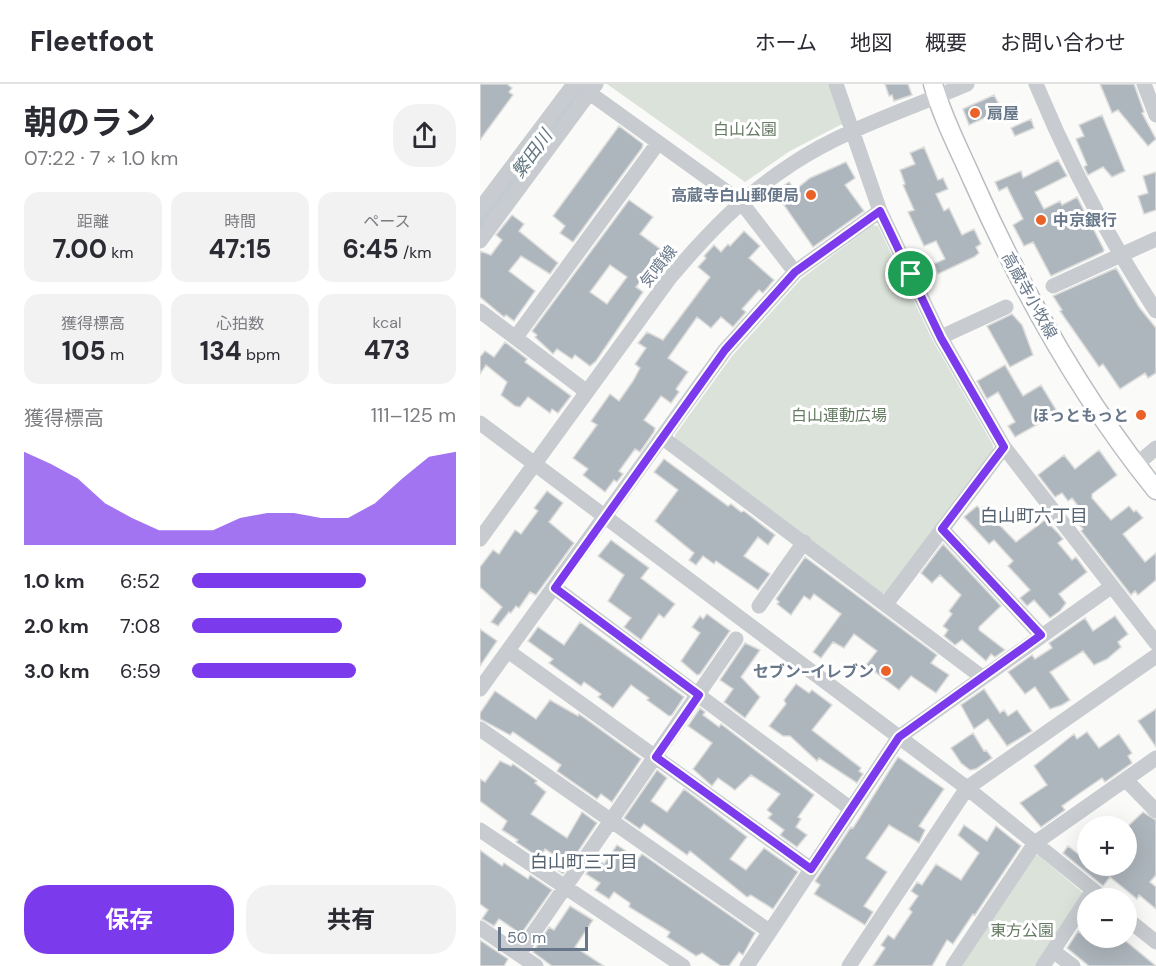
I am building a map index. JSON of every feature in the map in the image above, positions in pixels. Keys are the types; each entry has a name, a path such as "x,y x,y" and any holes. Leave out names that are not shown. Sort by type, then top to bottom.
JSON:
{"main road":[{"name":"高蔵寺小牧線","path":"935,91 1028,297 1099,414 1156,490"}],"street":[{"path":"836,84 880,211 941,337 1004,447 1156,643"},
{"name":"気噴線","path":"481,535 669,279 702,240 741,202 793,163 935,91 967,84"},
{"path":"1036,84 1065,156 1118,255 1156,311"},
{"path":"1144,84 1154,99 1156,115"},
{"path":"584,86 658,143 741,202 795,272"},
{"path":"480,209 584,86"},
{"path":"480,241 584,86"},
{"path":"516,337 658,143"},
{"path":"480,689 725,350 795,272 880,211"},
{"path":"1053,286 1156,239"},
{"path":"941,337 1006,307"},
{"path":"480,311 587,392"},
{"path":"480,423 968,788 1091,888"},
{"path":"663,438 982,677"},
{"path":"886,604 1004,447"},
{"path":"1136,465 1156,448"},
{"path":"942,529 1041,635"},
{"path":"759,606 804,542"},
{"path":"747,966 899,737 1111,587"},
{"path":"555,588 851,809"},
{"path":"519,954 736,639"},
{"path":"508,651 811,869"},
{"path":"849,966 968,788 1156,656"},
{"path":"480,729 770,931"},
{"path":"953,966 1035,843 1156,758"},
{"path":"1126,780 1156,811"},
{"path":"480,830 683,966"},
{"path":"1043,966 1077,921"},
{"path":"1137,927 1156,942"},
{"path":"480,928 536,966"},
{"path":"1053,951 1073,966"}],"green space":[{"name":"白山公園","path":"607,84 832,84 844,123 790,151 745,182"},
{"name":"白山運動広場","path":"873,225 878,226 932,339 993,445 993,451 887,593 881,594 675,440 675,435 732,356 801,279"},
{"name":"東方公園","path":"1038,855 1077,888 1077,905 1037,966 962,966 962,963 1032,856"}],"building":[{"path":"480,84 507,84 512,88 509,92 513,95 480,140"},
{"path":"885,84 908,84 912,95 894,101 892,95 889,96"},
{"path":"1100,84 1134,84 1144,112 1142,113 1156,139 1148,146 1118,110 1112,113"},
{"path":"994,95 1002,110 969,125 963,109"},
{"path":"1102,115 1125,171 1112,177 1103,167 1088,175 1084,167 1087,165 1076,139 1084,136 1079,125"},
{"path":"1031,119 1034,128 1015,136 1011,128"},
{"path":"619,126 643,144 642,148 573,242 560,233 565,226 553,216"},
{"path":"924,147 938,180 943,178 948,189 936,194 944,211 949,208 962,235 974,229 981,244 976,247 979,253 974,257 938,274 934,264 945,259 936,241 924,246 908,212 914,210 903,185 905,184 900,170 915,164 910,153"},
{"path":"1058,160 1067,176 1035,192 1044,209 1060,201 1062,205 1077,197 1104,250 1051,276 1033,242 1024,246 1013,225 1023,219 1007,187 999,191 995,182 1021,171 1023,178"},
{"path":"846,162 855,178 845,185 864,211 813,247 775,192 789,182 795,190 810,178"},
{"path":"1156,172 1156,210 1144,214 1138,196 1148,193 1143,176"},
{"path":"629,200 653,217 640,234 663,251 636,287 643,292 596,361 590,366 575,355 572,359 557,349 553,354 535,337 537,335 532,331","holes":["610,265 627,277 607,304 590,292"]},
{"path":"512,215 524,224 519,231 558,263 550,274 521,256 509,271 535,291 514,321 506,315 504,317 480,297 480,251 491,255 502,240 496,235"},
{"path":"744,231 760,246 749,258 774,280 763,293 759,290 742,309 746,312 733,327 721,317 711,328 697,317 668,358 688,372 676,389 679,392 671,403 661,396 644,420 655,428 654,432 640,452 635,449 619,471 623,474 617,482 614,480 605,492 583,475 588,469 573,458 597,425 591,421 610,394 619,401 633,381 640,368 635,364 646,348 638,343 647,332 663,340 710,277 698,267 706,258 704,256 714,245 721,252"},
{"path":"1116,268 1139,307 1156,328 1156,373 1148,378 1145,373 1120,389 1103,364 1099,367 1060,311 1062,310 1053,296"},
{"path":"1012,314 1022,325 1033,355 1010,367 987,326"},
{"path":"505,342 527,359 525,362 571,396 558,413 552,409 550,413 528,397 520,407 515,406 501,395 507,382 486,365 480,374 480,357 485,351 494,357"},
{"path":"1005,365 1023,396 1041,385 1058,413 1015,437 1008,426 1015,422 998,392 987,399 977,381"},
{"path":"1099,450 1117,475 1092,494 1092,498 1111,520 1129,506 1134,512 1136,510 1143,518 1123,534 1145,562 1156,553 1156,580 1138,595 1135,591 1131,595 1081,531 1083,529 1078,523 1085,515 1072,498 1068,501 1062,493 1055,497 1038,475 1064,455 1075,469"},
{"path":"664,459 728,506 731,504 741,512 744,511 775,535 768,545 758,537 744,556 770,574 758,590 716,561 714,564 703,556 696,565 689,560 694,553 655,521 678,490 654,472"},
{"path":"547,491 563,503 549,522 574,543 536,595 530,592 519,608 516,606 511,613 509,612 498,626 491,622 502,607 480,587 480,567 493,550 499,554 515,530 521,534 538,511 534,508"},
{"path":"977,506 980,509 982,507 1016,542 1045,520 1063,539 1058,543 1072,560 1076,557 1087,572 1059,594 1066,603 1060,611 1050,618 1034,600 1027,606 1020,598 1030,590 1008,566 1013,561 994,540 989,544 964,517"},
{"path":"611,540 649,568 641,578 675,604 664,618 659,614 641,640 624,627 631,618 608,601 624,575 598,556"},
{"path":"943,544 1001,606 979,627 979,630 1005,650 995,657 991,654 986,661 962,640 955,645 944,636 948,630 943,626 952,614 949,611 961,595 940,575 932,583 921,573"},
{"path":"805,557 937,655 931,663 949,675 936,693 911,676 899,690 866,665 877,651 854,634 844,648 833,642 821,658 813,652 841,614 814,594 810,600 804,596 791,615 777,604 779,602 776,599"},
{"path":"707,614 730,631 700,674 697,675 681,661 700,633 692,627 700,616 703,619"},
{"path":"1115,616 1128,634 1118,642 1121,647 1107,659 1094,665 1083,651 1050,672 1070,700 1062,705 1050,709 1035,687 1025,694 1008,672 1032,655 1035,659 1052,648 1049,643 1085,618 1093,631"},
{"path":"580,622 684,697 672,715 669,716 647,700 649,698 631,685 613,708 598,697 601,694 584,682 581,686 549,663 553,659 528,641 538,627 564,645"},
{"path":"480,629 497,641 480,666"},
{"path":"745,643 760,650 741,677 760,697 745,718 724,702 733,689 720,680"},
{"path":"796,684 809,693 812,690 832,705 812,730 861,768 859,771 863,774 857,783 819,758 817,761 790,736 783,736 769,726 786,704 784,700"},
{"path":"984,689 1000,713 1004,710 1008,716 1017,710 1032,731 1007,746 988,719 974,729 961,705"},
{"path":"495,691 536,719 550,700 578,716 579,714 641,759 612,802 601,794 597,799 557,771 561,765 513,732 510,735 480,719 480,713"},
{"path":"700,708 705,712 703,715 719,727 721,724 814,795 798,817 801,819 796,827 807,835 797,847 780,835 784,830 768,818 772,814 767,810 780,794 751,775 735,790 718,778 712,786 693,769 712,743 688,726"},
{"path":"1156,709 1156,747 1138,721"},
{"path":"1087,732 1099,748 1119,734 1132,753 1128,756 1132,763 1105,782 1102,778 1080,793 1062,806 1065,810 1041,827 1020,803 1047,785 1034,766 1074,734 1077,739"},
{"path":"973,733 984,751 986,750 992,758 976,769 970,770 961,763 951,748"},
{"path":"898,757 944,789 919,826 925,830 919,843 889,825 866,858 887,872 864,906 873,912 865,925 814,894 820,885 815,881 851,827 853,828"},
{"path":"500,761 511,766 513,764 537,781 535,783 546,792 531,814 567,838 582,812 597,823 563,874 556,869 562,860 545,849 540,858 516,842 518,840 502,830 507,821 480,801 480,779 485,782"},
{"path":"657,770 667,778 651,801 667,812 684,789 747,837 730,859 746,870 764,848 798,872 773,909 751,895 747,897 690,851 687,855 644,824 640,829 624,818"},
{"path":"1143,812 1156,820 1156,875 1150,882 1156,887 1156,909 1139,895 1137,899 1137,888 1124,888 1110,877 1103,886 1091,876 1137,876 1137,818"},
{"path":"964,825 987,841 996,826 1021,846 975,915 973,914 953,944 947,940 932,966 873,966 885,948 881,945 888,935 894,939 912,912 909,909 918,896 911,891 917,882 922,885 936,864 961,880 979,853 958,835"},
{"path":"617,845 638,859 642,854 755,933 743,955 739,952 729,966 721,966 702,953 696,956 667,937 670,932 629,907 630,903 614,892 609,899 595,890 600,883 586,874 596,859 604,864"},
{"path":"1068,846 1077,853 1077,865 1063,853"},
{"path":"480,850 502,866 504,863 528,879 530,875 552,890 521,934 499,919 494,926 482,919 488,910 480,904"},
{"path":"570,906 593,920 575,947 604,966 552,966 533,952 549,927 554,930"},
{"path":"1077,933 1077,948 1134,948 1156,966 1089,966 1067,948"},
{"path":"480,940 508,959 504,966 480,966"}],"waterway":[{"name":"繁田川","path":"480,225 583,84"}],"place":[{"name":"扇屋","path":"975,113"},
{"name":"高蔵寺白山郵便局","path":"811,195"},
{"name":"中京銀行","path":"1041,220"},
{"name":"ほっともっと","path":"1141,415"},
{"name":"セブン-イレブン","path":"886,671"}],"district":[{"name":"白山町六丁目","path":"1034,516"},
{"name":"白山町三丁目","path":"584,862"}],"route":[{"path":"880,211 911,274 941,338 1004,447 942,529 1041,635 899,737 811,869 656,757 699,695 555,588 725,350 795,272 880,211"}]}
